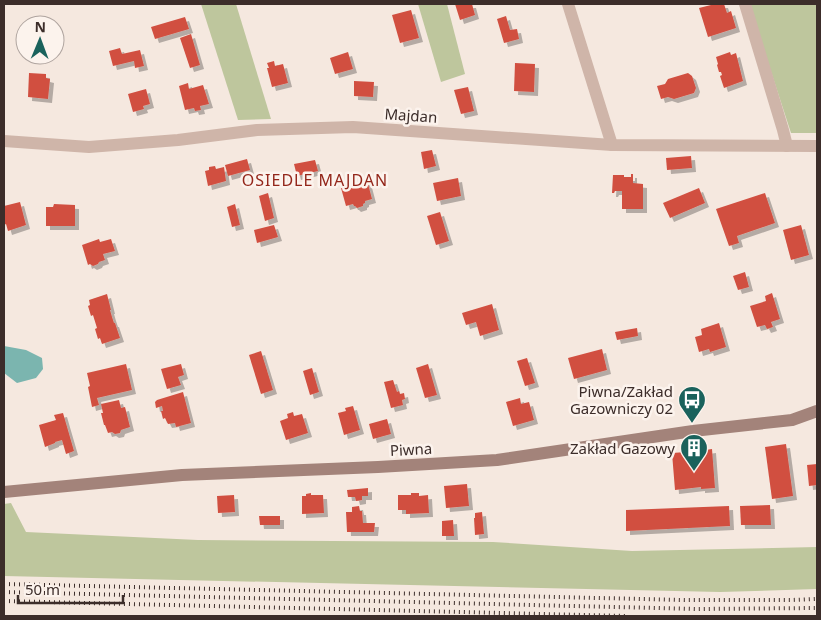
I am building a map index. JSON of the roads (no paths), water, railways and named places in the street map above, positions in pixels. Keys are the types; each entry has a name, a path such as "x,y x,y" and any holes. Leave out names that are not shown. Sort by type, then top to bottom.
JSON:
{"street":[{"path":"568,4 612,145"},
{"path":"745,4 787,146"},
{"name":"Majdan","path":"4,140 89,147 178,140 257,130 353,127 612,145 817,146"},
{"name":"Piwna","path":"4,492 182,475 497,460 792,420 817,411"}],"water":[{"path":"4,346 26,350 42,358 43,369 36,378 17,383 4,373"}],"railway":[{"path":"4,584 684,600 817,599"},
{"path":"4,592 696,609 817,608"},
{"path":"4,601 626,616"}],"place":[{"name":"Piwna/Zakład Gazowniczy 02","path":"692,424"},
{"name":"Zakład Gazowy","path":"694,472"}],"district":[{"name":"OSIEDLE MAJDAN","path":"315,180"}]}
